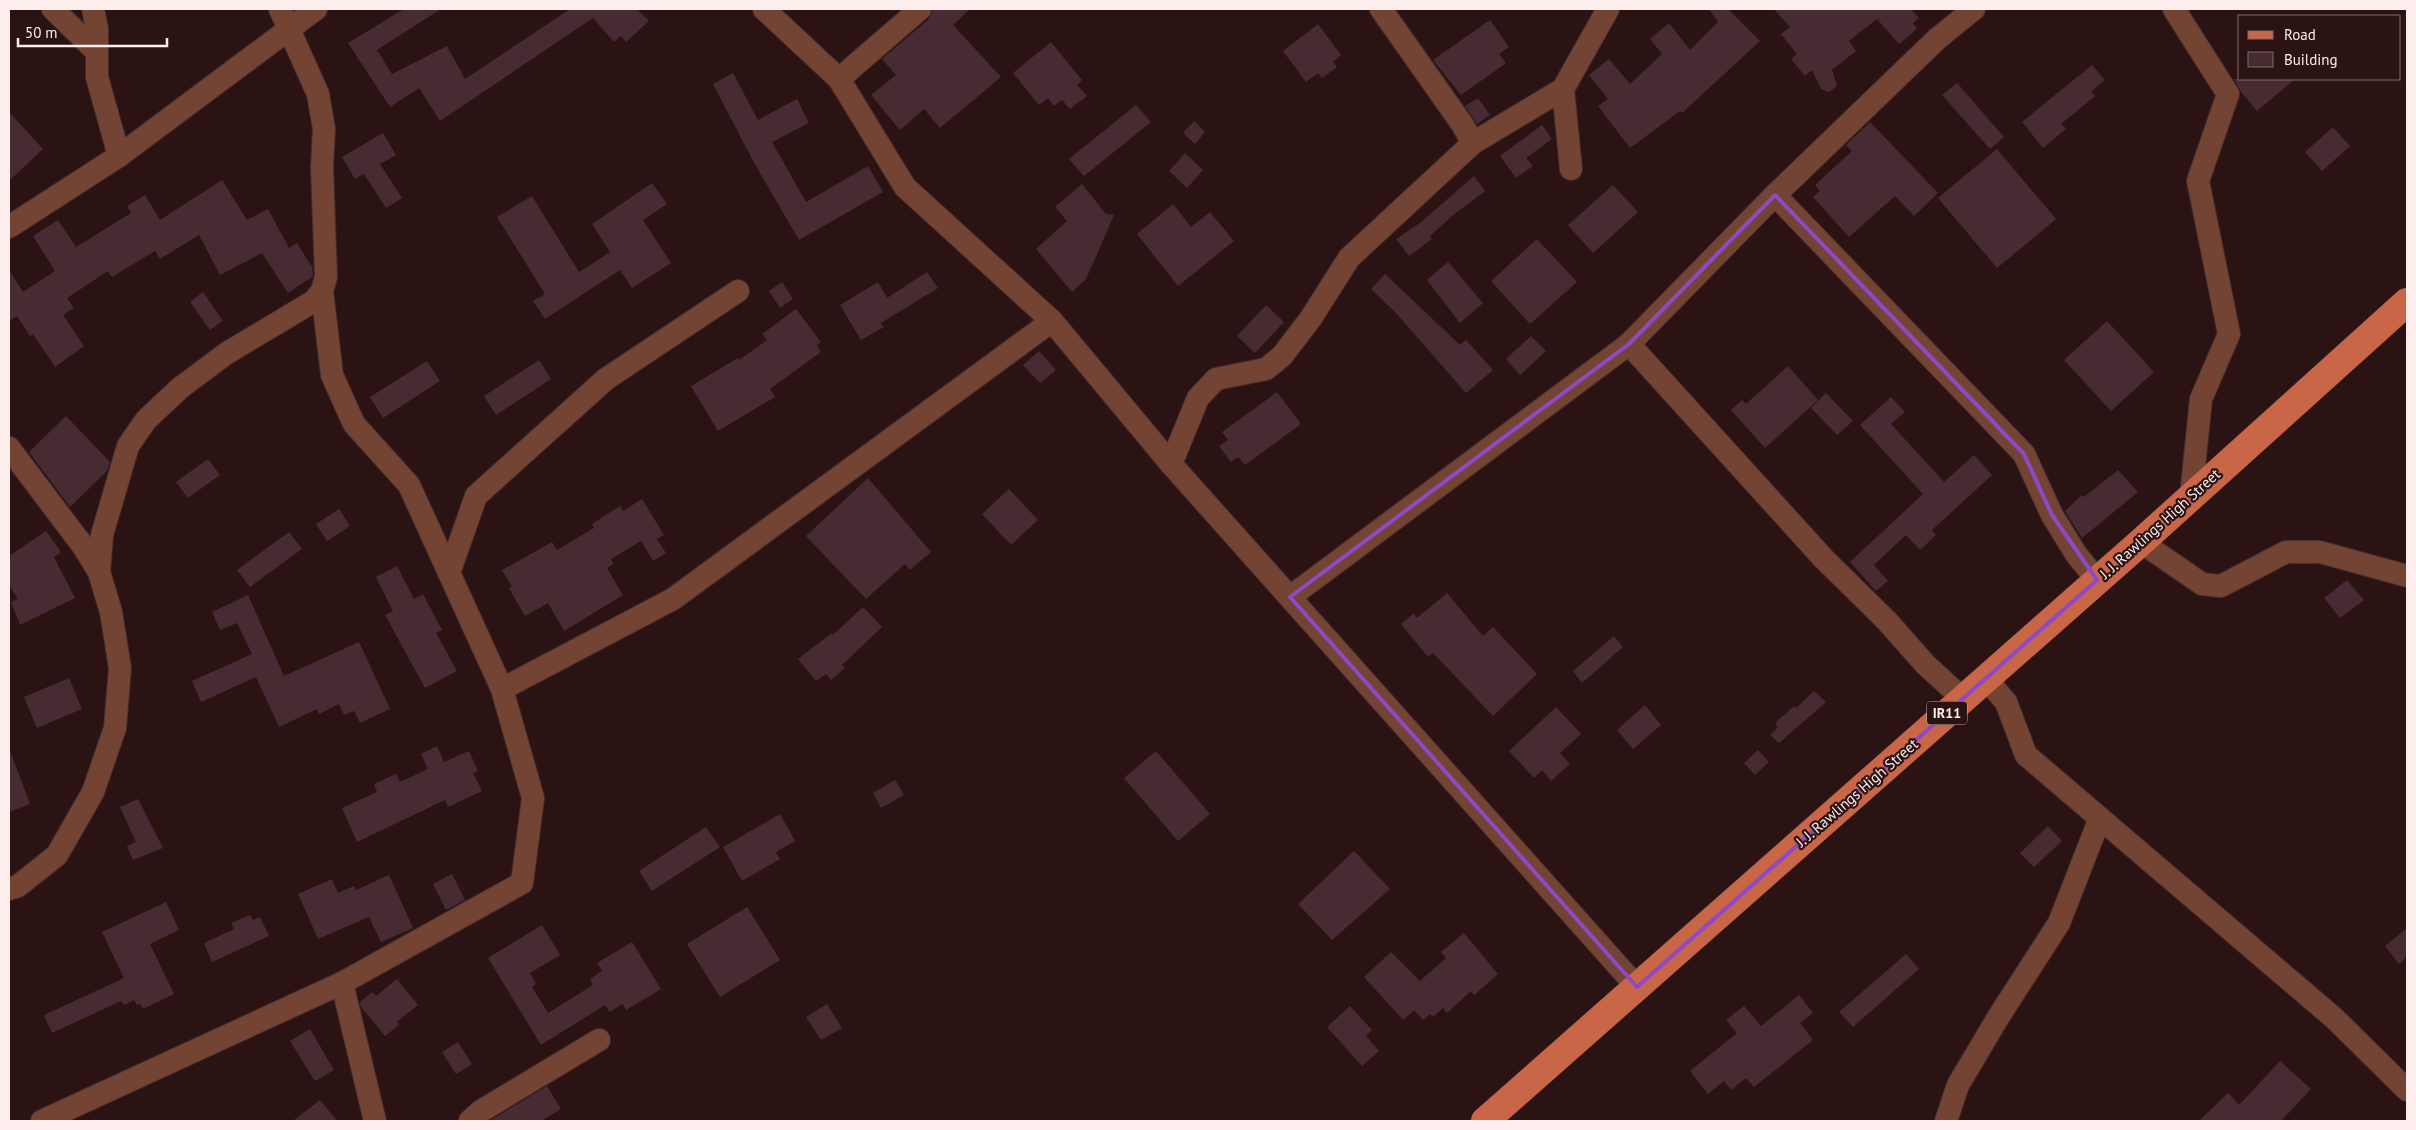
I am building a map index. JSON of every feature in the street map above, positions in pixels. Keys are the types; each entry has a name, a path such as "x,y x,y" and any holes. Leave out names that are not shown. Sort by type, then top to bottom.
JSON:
{"main road":[{"name":"J. J. Rawlings High Street","path":"1494,1119 1637,987 2141,542 2407,302"}],"street":[{"path":"53,9 97,52"},
{"path":"93,9 97,29 97,77 119,156"},
{"path":"9,226 119,156 285,18 316,9"},
{"path":"764,9 839,79 905,187 1052,321 1172,464 1637,987"},
{"path":"839,79 920,9"},
{"path":"1381,9 1462,124 1472,143"},
{"path":"1172,464 1198,398 1216,379 1266,369 1282,356 1311,318 1349,258 1472,143 1563,89 1608,9"},
{"path":"1290,597 1629,344 1774,195 1937,39 1974,9"},
{"path":"2174,9 2228,94 2198,181 2229,334 2201,399 2191,496"},
{"path":"99,572 102,534 128,446 146,420 180,388 227,353 314,301 322,291 326,277 322,167 324,129 318,94 285,18"},
{"path":"1563,89 1571,169"},
{"path":"1774,195 2024,454 2052,515 2076,554 2097,580"},
{"path":"42,1121 342,983 522,883 533,798 502,689 409,485 354,424 332,375 322,291"},
{"path":"449,573 476,496 606,379 738,291"},
{"path":"502,689 673,599 1052,321"},
{"path":"1629,344 1824,559 1887,621 1925,664 1963,699"},
{"path":"9,448 83,546 99,572 111,612 120,668 115,728 93,792 57,856 18,886 9,889"},
{"path":"2141,542 2202,584 2221,586 2286,552 2320,552 2407,576"},
{"path":"1986,679 2006,702 2026,755 2334,1018 2407,1090"},
{"path":"1946,1121 1958,1085 1999,1016 2059,923 2100,818"},
{"path":"342,983 375,1121"},
{"path":"470,1121 481,1111 599,1040"}],"highlighted area":[{"path":"1775,195 2024,454 2052,515 2097,580 1637,987 1290,597 1629,344"}],"building":[{"path":"404,9 441,9 377,50 392,74 447,46 465,79 570,9 637,9 649,21 626,42 621,36 614,42 593,18 440,121 419,88 390,107 348,43"},
{"path":"933,9 970,9 953,25 1001,77 940,128 924,109 900,130 871,95 896,75 882,59 929,19"},
{"path":"1709,9 1728,9 1760,41 1682,113 1680,111 1630,148 1598,106 1608,99 1589,75 1609,59 1630,84 1662,54 1650,39 1669,23 1690,50 1718,22"},
{"path":"1774,9 1911,9 1919,18 1913,23 1917,29 1899,44 1877,19 1849,41 1856,51 1832,70 1837,86 1829,92 1821,89 1812,70 1805,76 1791,59 1797,54 1781,34 1790,27"},
{"path":"1490,20 1509,47 1499,54 1506,63 1461,95 1433,60"},
{"path":"1318,24 1341,55 1333,62 1337,67 1322,78 1318,73 1306,82 1283,51"},
{"path":"1051,42 1082,80 1077,85 1087,96 1070,109 1062,100 1054,106 1048,98 1039,105 1013,73"},
{"path":"2092,65 2105,80 2091,92 2095,96 2061,124 2066,129 2043,148 2022,122"},
{"path":"733,73 758,120 797,99 809,123 772,142 806,202 868,166 883,192 799,240 752,159 713,84"},
{"path":"2234,79 2294,80 2257,111 2241,92"},
{"path":"1957,83 2004,137 1990,149 1942,95"},
{"path":"1478,98 1490,115 1477,124 1465,106"},
{"path":"1136,105 1151,122 1084,176 1069,159"},
{"path":"9,112 43,149 9,181"},
{"path":"1194,121 1205,132 1195,144 1183,133"},
{"path":"1870,122 1938,193 1914,216 1895,196 1849,237 1813,197 1820,191 1815,185 1852,151 1846,145"},
{"path":"1542,125 1552,139 1526,158 1533,166 1516,178 1500,156"},
{"path":"2333,127 2350,146 2322,171 2305,152"},
{"path":"383,133 396,155 380,164 402,198 386,208 364,174 355,179 342,157"},
{"path":"1997,149 2056,219 1997,268 1938,198"},
{"path":"1185,153 1203,170 1187,188 1169,171"},
{"path":"1474,176 1485,191 1452,216 1430,236 1432,239 1409,256 1396,239 1420,223"},
{"path":"222,180 247,220 268,209 289,248 297,243 312,267 313,276 288,293 262,253 220,275 199,235 160,259 155,251 112,277 108,271 67,298 74,308 63,315 84,346 55,367 33,334 30,336 17,316 9,321 9,270 23,292 55,271 33,236 58,220 76,247 131,213 127,206 145,195 160,220"},
{"path":"652,183 667,204 643,220 671,263 632,288 620,270 545,319 533,301 545,294 497,217 532,196 579,272 610,252 592,224"},
{"path":"1082,184 1106,214 1114,215 1086,279 1072,292 1036,249 1067,221 1055,207"},
{"path":"1613,185 1638,212 1593,253 1568,225"},
{"path":"1173,204 1191,227 1210,212 1234,241 1178,286 1137,234"},
{"path":"1537,239 1577,282 1530,324 1491,281"},
{"path":"1448,262 1483,303 1460,323 1427,280"},
{"path":"927,272 938,288 881,323 884,327 861,340 840,305 878,282 887,298"},
{"path":"1385,274 1460,345 1466,340 1493,370 1466,393 1397,314 1371,289"},
{"path":"782,282 793,299 780,308 769,291"},
{"path":"203,292 223,321 210,330 190,302"},
{"path":"1266,305 1284,322 1255,353 1237,336"},
{"path":"796,309 821,342 817,345 821,352 770,389 775,397 718,431 691,386 738,358 739,360 767,340 762,334"},
{"path":"2107,321 2154,372 2111,411 2064,360"},
{"path":"1531,336 1546,351 1520,375 1506,359"},
{"path":"1039,351 1056,370 1040,383 1023,365"},
{"path":"539,360 551,379 496,415 484,396"},
{"path":"427,361 440,381 383,418 370,397"},
{"path":"1788,366 1818,400 1765,448 1731,410 1742,400 1746,404"},
{"path":"1277,392 1301,424 1245,465 1238,457 1231,462 1219,446 1228,440 1222,432"},
{"path":"1826,393 1853,421 1837,435 1811,408"},
{"path":"1891,397 1905,412 1891,424 1944,482 1974,455 1992,475 1932,530 1936,535 1920,550 1906,535 1874,565 1888,581 1876,591 1850,562 1923,494 1860,425"},
{"path":"66,416 110,462 107,471 70,507 29,452"},
{"path":"208,459 220,475 188,498 176,482"},
{"path":"2118,470 2138,492 2082,538 2065,511 2082,495 2084,497"},
{"path":"868,478 931,552 910,570 905,564 866,599 806,536"},
{"path":"1009,489 1038,520 1011,545 982,514"},
{"path":"642,499 664,535 657,539 666,553 653,561 641,541 611,559 613,564 607,568 623,595 564,631 548,603 525,616 509,588 512,587 502,570 552,542 557,550 594,528 592,524 620,506 623,511"},
{"path":"339,509 350,526 327,541 316,524"},
{"path":"46,531 61,552 54,557 75,598 20,625 11,602 18,599 9,585 9,556"},
{"path":"289,532 302,549 250,587 237,570"},
{"path":"397,566 414,599 423,594 442,630 436,633 457,671 425,688 385,615 393,611 376,577"},
{"path":"2347,580 2364,600 2340,618 2324,598"},
{"path":"1447,593 1483,636 1493,627 1537,674 1493,716 1433,653 1428,657 1401,624 1414,613 1417,618"},
{"path":"248,595 284,676 359,642 390,709 360,723 354,711 344,715 339,704 319,714 317,709 279,727 256,677 201,702 192,681 252,654 237,623 220,630 212,612"},
{"path":"863,607 882,627 842,665 845,668 831,680 826,674 816,681 798,659 832,633 833,635"},
{"path":"1614,636 1623,647 1582,683 1573,671"},
{"path":"69,678 82,709 37,728 24,697"},
{"path":"1814,691 1826,702 1779,743 1770,735 1778,727 1775,723 1794,706 1796,708"},
{"path":"1645,705 1661,725 1633,749 1617,730"},
{"path":"1556,707 1581,734 1560,753 1570,764 1551,781 1542,770 1534,778 1509,751"},
{"path":"437,746 444,762 469,751 478,771 473,773 482,791 448,807 445,800 357,842 342,808 377,792 374,784 396,774 400,782 428,769 421,754"},
{"path":"1758,750 1769,762 1755,775 1744,763"},
{"path":"1156,751 1210,814 1178,841 1124,778"},
{"path":"9,752 30,804 9,812"},
{"path":"895,780 904,795 881,808 873,793"},
{"path":"138,799 163,848 133,860 127,846 136,842 120,807"},
{"path":"780,814 795,841 776,852 780,859 742,881 723,847"},
{"path":"2048,826 2062,841 2034,867 2020,853"},
{"path":"706,827 720,847 652,891 639,871"},
{"path":"1354,851 1390,889 1332,940 1298,904"},
{"path":"452,874 465,900 446,910 433,884"},
{"path":"389,875 413,928 381,942 369,917 318,939 298,894 332,879 338,893 354,886 356,890"},
{"path":"166,902 179,930 150,944 174,994 143,1009 134,1000 124,1005 121,1001 52,1033 44,1015 124,978 102,932"},
{"path":"747,907 780,960 720,997 687,944"},
{"path":"250,915 253,920 260,917 269,936 212,962 204,943 234,929 231,923"},
{"path":"542,925 560,955 530,973 536,984 532,987 548,1013 593,985 590,979 602,971 597,963 632,942 661,989 626,1010 622,1004 610,1012 605,1005 541,1045 488,958"},
{"path":"2407,928 2407,957 2399,964 2385,946"},
{"path":"1464,933 1498,974 1474,995 1471,991 1447,1013 1443,1008 1433,1017 1430,1014 1423,1020 1414,1010 1403,1020 1364,977 1391,952 1420,981 1446,958 1441,952"},
{"path":"1906,954 1919,969 1853,1027 1839,1012"},
{"path":"397,979 418,1005 397,1022 399,1025 385,1036 361,1007 360,1002 372,992 376,996"},
{"path":"1799,995 1813,1013 1800,1023 1813,1040 1754,1087 1746,1078 1731,1090 1724,1081 1708,1094 1690,1071 1737,1033 1726,1020 1744,1006 1761,1026"},
{"path":"827,1004 842,1028 821,1040 806,1017"},
{"path":"1350,1006 1372,1030 1366,1036 1379,1051 1362,1066 1327,1027"},
{"path":"310,1029 334,1070 315,1081 290,1041"},
{"path":"458,1042 472,1064 456,1074 442,1052"},
{"path":"2280,1061 2311,1089 2281,1121 2199,1121 2228,1093 2239,1105"},
{"path":"547,1086 561,1109 541,1121 489,1121"},
{"path":"320,1100 337,1121 293,1121"}]}
